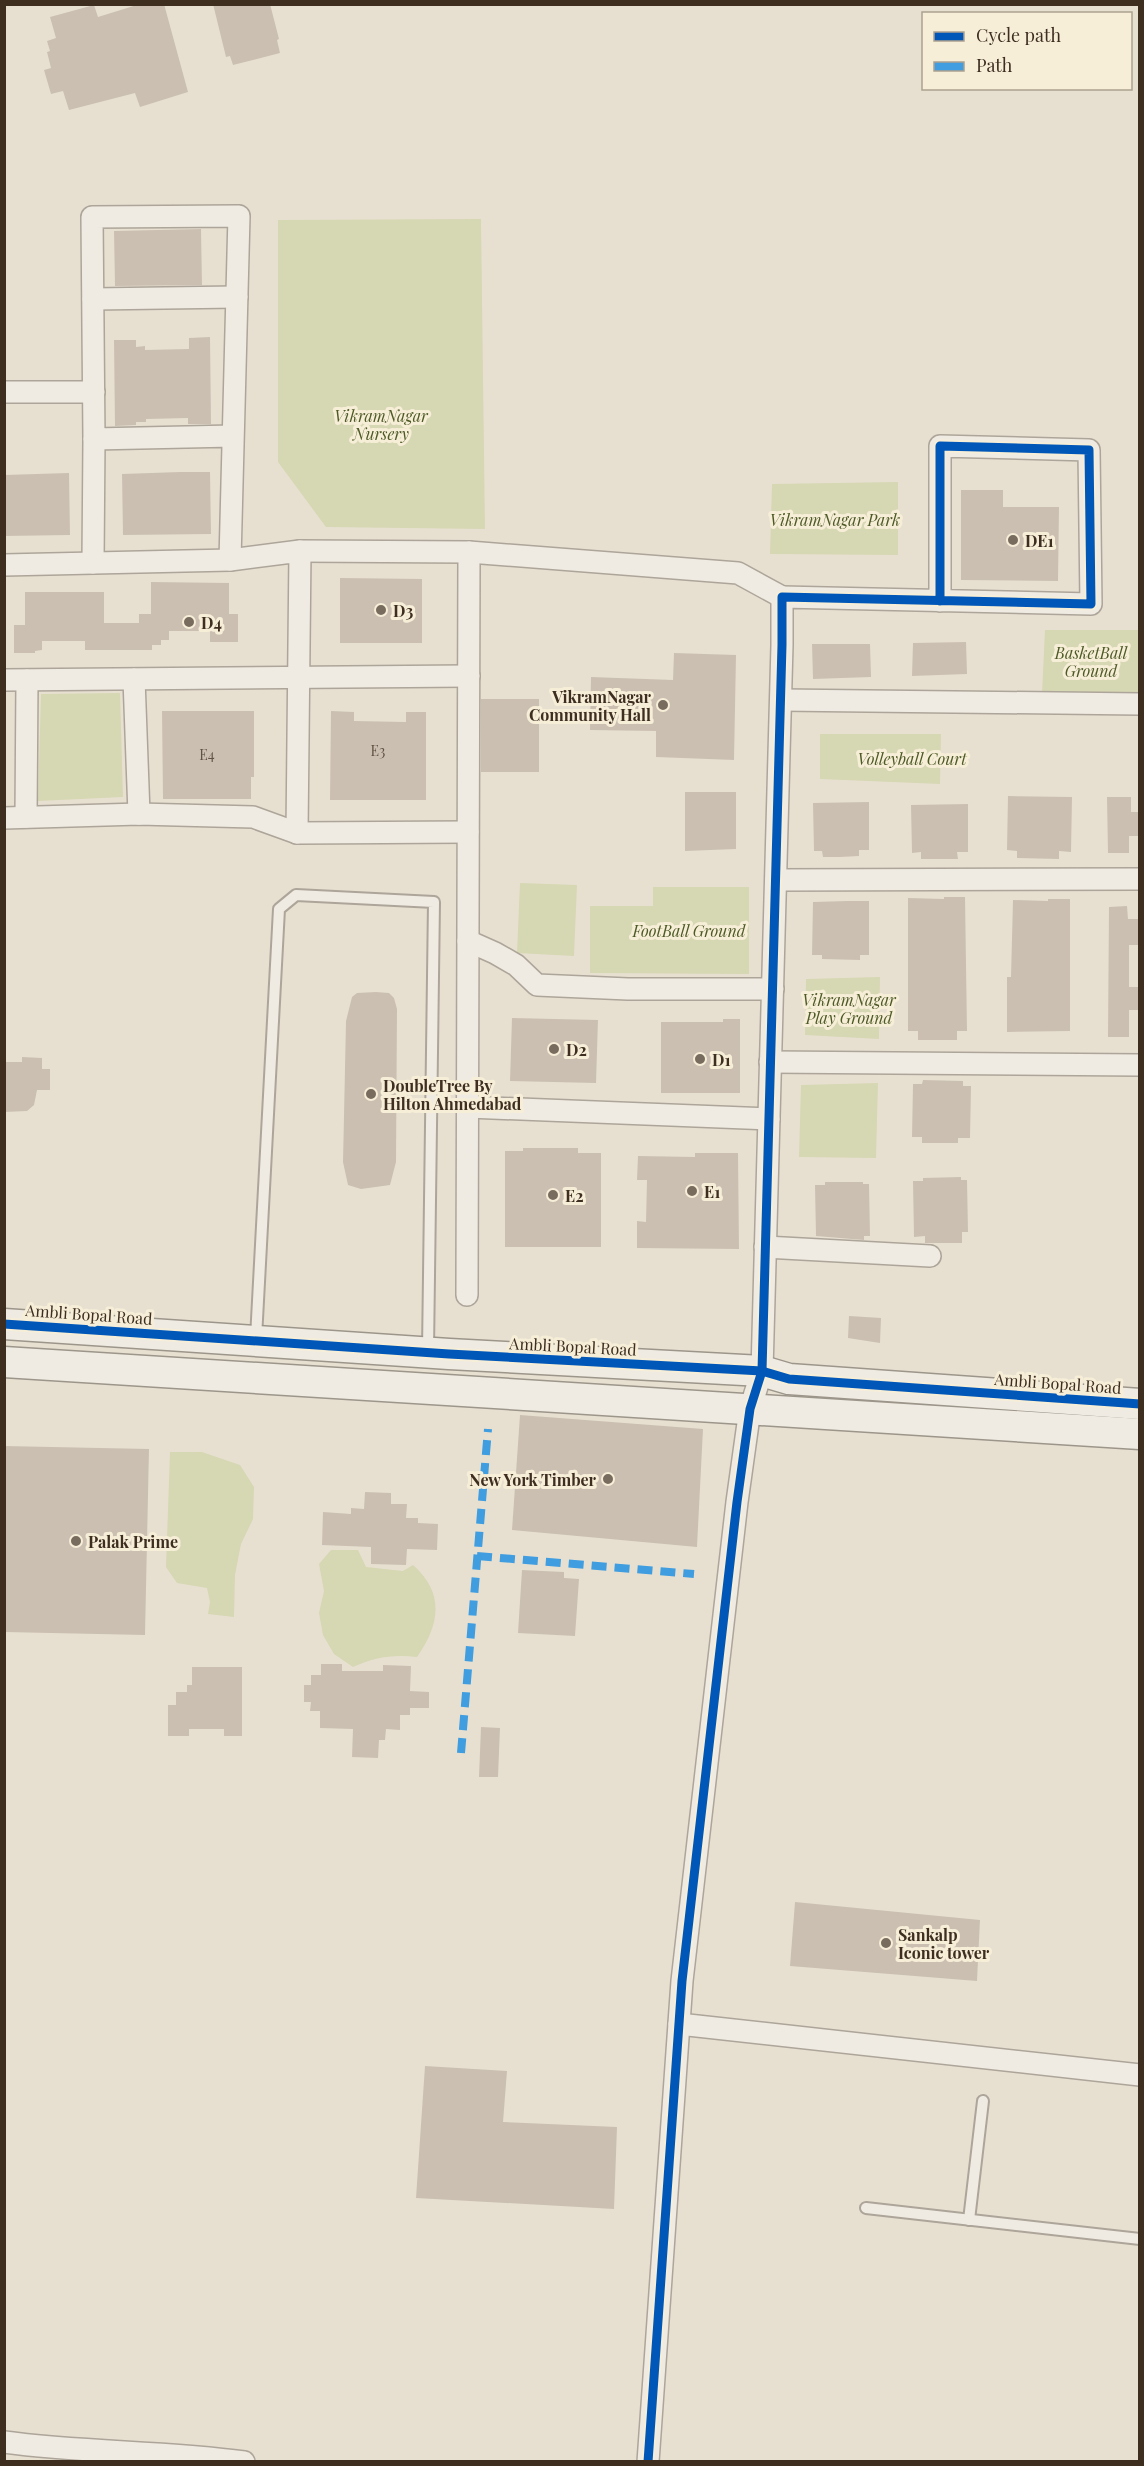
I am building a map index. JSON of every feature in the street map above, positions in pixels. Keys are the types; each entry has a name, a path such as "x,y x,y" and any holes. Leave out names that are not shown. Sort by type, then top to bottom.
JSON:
{"street":[{"path":"93,563 92,217 240,216 230,560"},
{"path":"93,299 237,297"},
{"path":"4,392 94,392"},
{"path":"94,439 233,436"},
{"path":"4,565 230,560 300,551 469,552 738,573 782,597 940,601 1090,604 1089,450 940,446 940,601"},
{"path":"297,832 300,551"},
{"path":"467,1295 469,552"},
{"path":"648,2462 679,2024 733,1537 750,1409 762,1371 782,597"},
{"path":"4,680 469,676"},
{"path":"134,679 140,814"},
{"path":"26,817 27,680"},
{"path":"781,700 1140,704"},
{"path":"4,818 140,814 253,817 297,832 468,832"},
{"path":"776,880 1140,879"},
{"path":"468,941 516,965 537,985 628,989 773,989"},
{"path":"770,1062 1140,1065"},
{"path":"468,1107 769,1119"},
{"path":"765,1247 930,1256"},
{"name":"Ambli Bopal Road","path":"4,1323 428,1353 762,1371 789,1379 1140,1404"},
{"path":"4,1362 1140,1434"},
{"path":"679,2024 1140,2075"},
{"path":"4,2442 244,2462"}],"lane":[{"path":"256,1340 279,909 296,896 434,902 428,1353"},
{"path":"969,2220 983,2101"},
{"path":"866,2208 1140,2239"}],"green space":[{"name":"VikramNagar Nursery","path":"481,219 485,529 326,527 278,462 278,220"},
{"name":"VikramNagar Park","path":"898,482 898,555 770,554 772,484"},
{"name":"BasketBall Ground","path":"1045,630 1139,630 1139,693 1042,693"},
{"path":"120,693 123,797 38,801 41,694"},
{"name":"Volleyball Court","path":"820,734 941,734 940,784 820,779"},
{"path":"520,883 577,885 574,956 517,953"},
{"name":"FootBall Ground","path":"653,887 749,887 749,974 590,973 590,906 653,906"},
{"name":"VikramNagar Play Ground","path":"880,977 879,1039 805,1035 806,979"},
{"path":"878,1083 876,1158 799,1157 801,1085"},
{"path":"170,1452 202,1452 240,1465 254,1487 253,1519 241,1544 235,1575 234,1617 208,1614 210,1602 207,1588 177,1583 166,1567"},
{"path":"331,1550 358,1550 366,1567 403,1571 413,1565 423,1576 430,1587 436,1610 431,1633 417,1657 384,1657 353,1667 334,1654 323,1635 319,1613 324,1591 319,1564"}],"building":[{"path":"140,4 164,4 188,92 140,107 135,93 69,110 63,91 51,94 44,70 51,68 47,41 56,38 50,17 94,5 98,17"},
{"path":"213,4 270,4 279,39 277,40 280,53 233,65 230,56 226,57"},
{"path":"201,229 202,285 115,286 114,231"},
{"path":"210,337 211,424 188,424 188,418 146,419 146,422 136,422 136,425 115,426 114,340 136,340 136,347 145,346 145,350 189,349 189,338"},
{"path":"210,472 211,534 123,535 122,474"},
{"path":"69,473 70,535 4,536 4,475"},
{"name":"DE1","path":"961,490 1003,490 1003,507 1059,507 1058,581 961,580"},
{"name":"D3","path":"340,578 422,579 422,643 340,643"},
{"path":"151,582 229,583 229,614 238,614 238,642 210,642 210,631 169,631 169,640 161,640 161,645 152,645 152,650 85,650 85,641 42,641 42,650 35,651 35,653 14,653 14,625 25,625 25,592 104,592 104,623 139,623 139,614 151,614"},
{"path":"966,642 967,674 912,676 913,643"},
{"path":"812,644 870,644 871,677 813,679"},
{"name":"VikramNagar Community Hall","path":"674,653 736,655 734,760 656,757 656,731 590,730 591,677 673,680"},
{"path":"481,699 539,699 539,772 481,772"},
{"path":"162,711 254,711 254,777 251,777 251,799 163,799"},
{"path":"331,711 354,712 354,721 406,722 406,712 426,712 426,800 330,800"},
{"path":"685,792 736,792 736,849 685,851"},
{"path":"1008,796 1072,797 1071,852 1059,851 1059,859 1017,858 1017,851 1007,850"},
{"path":"1107,797 1131,797 1131,812 1140,812 1140,836 1129,836 1129,853 1108,853"},
{"path":"869,802 869,850 859,850 859,856 840,857 823,857 822,851 814,851 813,803"},
{"path":"968,804 968,852 957,852 958,859 921,859 921,852 912,853 911,805"},
{"path":"944,897 965,897 967,1031 957,1031 957,1040 918,1040 918,1031 908,1031 908,898 944,899"},
{"path":"1048,899 1070,899 1070,1031 1007,1032 1007,977 1011,977 1013,900 1048,901"},
{"path":"869,901 869,955 860,955 860,960 822,959 822,955 812,955 813,902"},
{"path":"1127,906 1128,919 1140,919 1140,945 1129,945 1129,987 1140,987 1140,1010 1129,1010 1129,1037 1108,1037 1109,907"},
{"name":"DoubleTree By Hilton Ahmedabad","path":"357,993 389,993 394,998 397,1009 396,1162 390,1185 361,1189 348,1185 343,1162 346,1021 352,997"},
{"name":"D2","path":"512,1018 598,1020 596,1083 510,1081"},
{"name":"D1","path":"723,1019 740,1019 740,1093 661,1093 661,1022 723,1022"},
{"path":"22,1057 42,1058 42,1069 50,1069 50,1090 37,1090 34,1105 27,1111 4,1112 4,1062 22,1062"},
{"path":"923,1080 963,1081 963,1086 971,1086 970,1138 958,1138 958,1143 922,1143 922,1137 912,1137 913,1084 922,1084"},
{"name":"E2","path":"523,1148 578,1148 578,1153 601,1153 601,1247 505,1247 505,1151 523,1151"},
{"name":"E1","path":"695,1153 738,1153 739,1249 637,1248 637,1221 646,1222 647,1180 637,1180 638,1156 695,1157"},
{"path":"961,1177 961,1180 967,1180 968,1232 962,1232 962,1243 925,1243 925,1236 914,1237 913,1181 923,1181 923,1178"},
{"path":"825,1182 869,1184 870,1236 864,1236 864,1240 816,1236 815,1185 825,1185"},
{"path":"849,1316 881,1318 880,1343 848,1338"},
{"name":"New York Timber","path":"520,1415 703,1429 697,1547 512,1530"},
{"name":"Palak Prime","path":"4,1446 149,1449 145,1635 4,1632"},
{"path":"365,1492 391,1493 391,1504 407,1504 406,1518 418,1518 418,1523 438,1524 437,1550 407,1549 406,1565 371,1564 371,1547 322,1545 323,1512 351,1514 351,1508 364,1509"},
{"path":"522,1570 564,1572 564,1578 579,1579 575,1636 518,1633"},
{"path":"321,1664 342,1664 342,1671 383,1671 383,1665 411,1666 410,1691 429,1692 429,1708 410,1708 410,1715 400,1715 400,1730 386,1729 385,1740 379,1740 378,1758 352,1757 353,1729 320,1728 320,1711 310,1711 311,1702 304,1702 304,1685 311,1685 311,1675 321,1675"},
{"path":"192,1667 242,1667 242,1736 224,1736 224,1729 189,1729 189,1736 168,1736 168,1705 176,1705 176,1692 187,1692 187,1685 192,1685"},
{"path":"481,1727 500,1728 498,1777 479,1777"},
{"name":"Sankalp Iconic tower","path":"795,1902 980,1920 977,1981 790,1966"},
{"path":"425,2066 507,2071 503,2122 617,2127 614,2209 416,2198"}],"marked path":[{"path":"461,1753 488,1429"},
{"path":"477,1556 694,1574"}],"cycle path":[{"path":"648,2462 682,1981 737,1502 750,1409 762,1371 782,597 1091,604 1089,450 940,446 940,601"},
{"path":"4,1324 449,1354 762,1371 789,1379 1140,1404"}],"place":[{"name":"DE1","path":"1013,540"},
{"name":"D3","path":"381,610"},
{"name":"D4","path":"189,622"},
{"name":"VikramNagar Community Hall","path":"663,705"},
{"name":"D2","path":"554,1049"},
{"name":"D1","path":"700,1059"},
{"name":"DoubleTree By Hilton Ahmedabad","path":"371,1094"},
{"name":"E1","path":"692,1191"},
{"name":"E2","path":"553,1195"},
{"name":"New York Timber","path":"608,1479"},
{"name":"Palak Prime","path":"76,1541"},
{"name":"Sankalp Iconic tower","path":"886,1943"}]}
